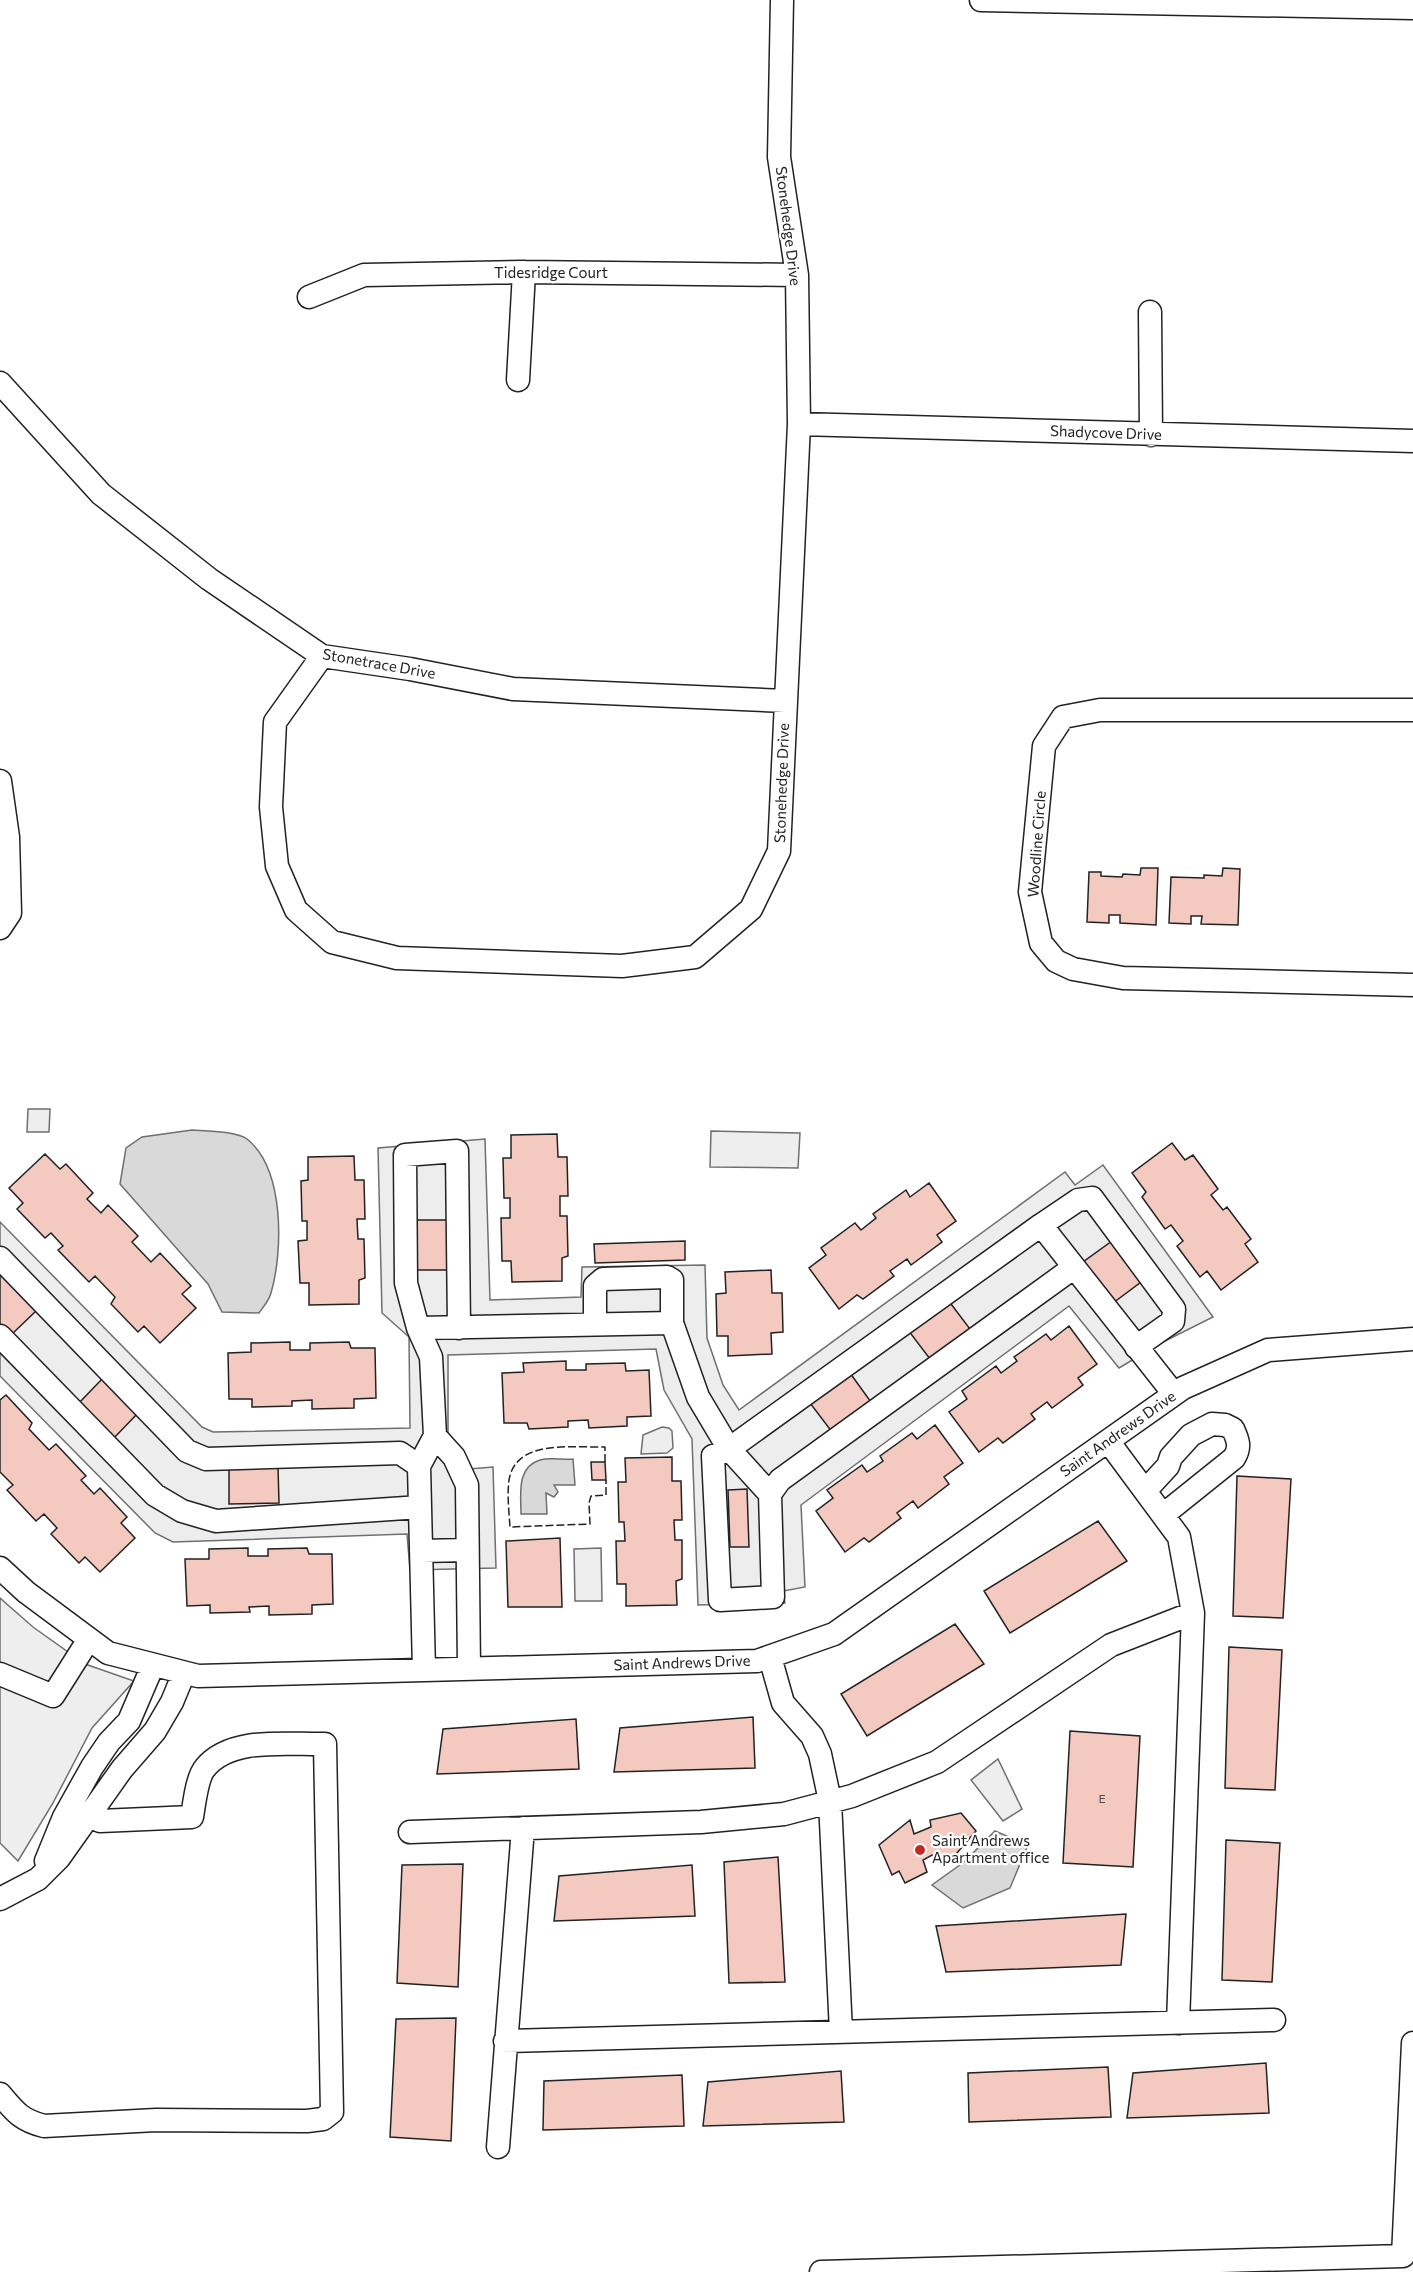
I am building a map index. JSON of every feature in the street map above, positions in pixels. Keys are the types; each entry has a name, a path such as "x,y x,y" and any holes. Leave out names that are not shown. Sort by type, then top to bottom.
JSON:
{"street":[{"name":"Stonehedge Drive","path":"321,656 275,722 271,807 277,866 296,910 332,942 397,958 622,966 695,957 751,909 779,851 799,424 797,275 779,157 782,0"},
{"path":"981,0 1322,3 1413,8"},
{"name":"Tidesridge Court","path":"309,297 364,275 524,272 797,275"},
{"path":"518,380 524,272"},
{"path":"1150,312 1151,435"},
{"name":"Stonetrace Drive","path":"0,383 101,494 209,579 321,656 410,669 513,689 785,701"},
{"name":"Shadycove Drive","path":"799,424 1413,441"},
{"name":"Woodline Circle","path":"1413,710 1100,710 1063,717 1044,746 1030,892 1041,943 1056,961 1073,969 1123,978 1413,985"},
{"path":"0,781 8,837 10,913 0,928"},
{"path":"424,1670 418,1466 435,1436 430,1357 418,1329 406,1283 405,1155 457,1151 459,1328"},
{"path":"1073,1268 780,1480 770,1494 773,1597 720,1600 713,1456 729,1449 1078,1200 1092,1198 1173,1309 1173,1321 1136,1347"},
{"path":"1041,1225 1174,1394"},
{"path":"0,1258 187,1451 206,1459 400,1453 418,1466"},
{"path":"595,1324 597,1281 668,1277 672,1280 672,1323 698,1397 729,1449 770,1494"},
{"path":"418,1329 672,1323"},
{"path":"0,1336 155,1495 182,1511 216,1521 420,1507"},
{"name":"Saint Andrews Drive","path":"0,1568 26,1592 108,1653 198,1676 757,1661 834,1634 1183,1388 1268,1350 1413,1339"},
{"path":"1145,1491 1168,1466 1171,1457 1191,1435 1212,1424 1226,1425 1233,1429 1238,1441 1238,1450 1234,1458 1163,1515"},
{"path":"435,1436 454,1457 467,1485 469,1669"},
{"path":"1107,1441 1179,1537 1193,1613 1178,2023"},
{"path":"421,1551 467,1550"},
{"path":"410,1832 701,1822 784,1814 852,1796 937,1762 1111,1645 1193,1613"},
{"path":"0,1674 53,1696 89,1639"},
{"path":"770,1657 783,1703 812,1736 820,1754 830,1802 841,2032"},
{"path":"0,1899 38,1879 59,1858 109,1742 129,1721 153,1665"},
{"path":"79,1812 122,1769 154,1731 172,1702 184,1673"},
{"path":"0,2094 14,2111 27,2121 44,2126 156,2120 307,2121 323,2120 332,2112 325,1744 246,1745 223,1752 203,1769 194,1800 192,1817 100,1821 79,1812"},
{"path":"498,2146 523,1828"},
{"path":"505,2041 1274,2020"},
{"path":"821,2272 1403,2256 1413,2043"}],"shaded area":[{"path":"28,1109 50,1109 49,1132 27,1132"},
{"path":"192,1130 242,1136 259,1153 268,1170 278,1212 278,1256 270,1296 259,1313 222,1312 208,1284 120,1184 126,1148 142,1137"},
{"path":"711,1131 800,1133 798,1168 710,1167"},
{"path":"485,1139 490,1300 581,1297 582,1267 705,1265 707,1338 723,1385 739,1410 1065,1172 1075,1185 1103,1165 1213,1317 1161,1343 1119,1368 1069,1306 801,1505 805,1587 783,1591 785,1603 698,1605 692,1439 664,1390 656,1349 448,1355 448,1434 469,1469 493,1467 496,1568 410,1570 407,1534 173,1542 155,1533 0,1376 0,1222 202,1427 213,1432 410,1428 409,1337 382,1313 378,1148"},
{"path":"662,1427 672,1431 673,1448 667,1453 641,1454 643,1435"},
{"path":"544,1459 573,1459 575,1485 554,1485 558,1492 554,1497 546,1493 547,1514 521,1514 522,1482 527,1469"},
{"path":"601,1548 602,1601 575,1601 574,1549"},
{"path":"0,1598 33,1627 85,1664 134,1681 92,1728 53,1803 18,1861 0,1843"},
{"path":"998,1759 1022,1809 1003,1821 971,1780"},
{"path":"995,1831 1028,1845 1010,1888 963,1908 932,1885 964,1862"}],"building":[{"path":"1141,868 1158,868 1156,925 1120,923 1120,915 1109,915 1109,923 1087,922 1089,872 1101,872 1101,876 1122,877 1123,874 1140,875"},
{"path":"1223,868 1240,869 1238,925 1201,924 1202,916 1191,916 1191,924 1169,923 1171,877 1222,876"},
{"path":"557,1134 558,1157 567,1157 568,1196 560,1196 560,1216 567,1216 568,1256 562,1258 562,1281 512,1282 511,1261 502,1261 501,1218 510,1218 510,1198 504,1198 503,1158 511,1158 511,1135"},
{"path":"1172,1143 1185,1160 1193,1155 1218,1189 1211,1195 1223,1210 1227,1207 1251,1239 1245,1244 1258,1262 1221,1290 1207,1271 1200,1277 1177,1246 1183,1241 1171,1225 1165,1229 1142,1197 1146,1192 1132,1173"},
{"path":"45,1154 60,1169 66,1164 93,1193 87,1199 101,1213 108,1205 138,1236 132,1242 151,1262 160,1253 191,1286 182,1294 196,1308 160,1343 144,1326 138,1332 111,1304 115,1297 95,1276 89,1282 58,1250 63,1246 51,1233 45,1238 17,1209 23,1203 9,1188"},
{"path":"354,1156 355,1180 364,1180 365,1219 357,1219 358,1239 364,1239 365,1278 359,1280 359,1304 309,1305 309,1283 300,1283 298,1241 307,1240 307,1221 302,1221 301,1181 308,1180 308,1157"},
{"path":"929,1183 956,1221 937,1235 942,1242 911,1265 907,1259 890,1271 894,1276 863,1299 857,1295 839,1309 809,1268 826,1255 821,1248 855,1223 861,1230 876,1218 873,1214 906,1190 910,1197"},
{"path":"415,1220 451,1220 451,1270 414,1270"},
{"path":"685,1241 685,1260 595,1263 594,1244"},
{"path":"1112,1241 1141,1282 1113,1303 1083,1262"},
{"path":"771,1270 772,1293 782,1293 783,1332 771,1333 772,1354 728,1356 728,1336 717,1336 716,1294 726,1293 725,1272"},
{"path":"2,1274 37,1310 11,1335 0,1324 0,1276"},
{"path":"948,1300 970,1329 930,1359 908,1330"},
{"path":"1069,1326 1097,1364 1078,1378 1083,1385 1052,1408 1047,1402 1031,1414 1035,1419 1003,1443 998,1438 979,1452 949,1412 967,1399 962,1391 996,1366 1001,1373 1017,1361 1014,1357 1046,1334 1051,1340"},
{"path":"290,1342 290,1350 310,1350 310,1343 349,1342 351,1348 375,1348 376,1398 354,1399 354,1408 312,1409 312,1400 292,1401 292,1406 252,1407 252,1399 229,1399 228,1353 251,1352 251,1343"},
{"path":"566,1361 566,1370 586,1370 586,1364 625,1363 626,1371 649,1370 651,1416 627,1417 627,1426 589,1428 588,1420 568,1421 568,1427 529,1429 527,1423 504,1423 502,1373 524,1372 523,1363"},
{"path":"850,1373 871,1402 832,1432 810,1403"},
{"path":"103,1378 138,1413 113,1439 78,1404"},
{"path":"6,1395 32,1423 29,1429 49,1450 56,1444 86,1476 81,1480 94,1494 100,1488 127,1517 121,1523 135,1538 100,1572 85,1557 79,1563 51,1534 57,1528 44,1514 36,1521 7,1490 13,1485 0,1472 0,1400"},
{"path":"935,1425 963,1463 944,1477 949,1484 918,1508 913,1501 897,1513 901,1518 869,1542 864,1538 845,1552 816,1511 833,1498 827,1490 862,1465 867,1472 883,1461 880,1456 912,1433 917,1439"},
{"path":"672,1457 672,1481 681,1481 682,1520 674,1520 675,1540 682,1540 682,1579 676,1581 677,1605 626,1606 626,1584 617,1584 616,1541 625,1541 624,1522 619,1522 618,1482 626,1482 625,1458"},
{"path":"591,1462 605,1462 606,1480 592,1480"},
{"path":"229,1467 278,1467 279,1503 229,1504"},
{"path":"1237,1476 1291,1479 1283,1618 1233,1616"},
{"path":"747,1489 749,1547 730,1547 728,1490"},
{"path":"1098,1521 1127,1561 1010,1633 984,1591"},
{"path":"560,1538 562,1607 508,1607 506,1541"},
{"path":"248,1548 248,1556 268,1556 268,1549 307,1548 309,1554 332,1554 333,1604 312,1605 312,1614 269,1615 269,1606 249,1607 250,1612 210,1613 210,1605 187,1606 185,1559 209,1559 209,1549"},
{"path":"955,1624 984,1664 867,1736 841,1694"},
{"path":"1229,1647 1282,1650 1275,1790 1225,1788"},
{"path":"753,1717 755,1768 614,1772 620,1728"},
{"path":"576,1719 579,1769 437,1774 443,1729"},
{"path":"1070,1731 1140,1736 1133,1867 1063,1863"},
{"name":"Saint Andrews Apartment office","path":"961,1813 976,1831 956,1854 939,1859 932,1855 923,1860 927,1872 905,1883 899,1871 892,1875 879,1845 910,1820 914,1834 931,1827 930,1820"},
{"path":"1226,1840 1280,1843 1272,1982 1222,1980"},
{"path":"778,1857 785,1982 729,1983 724,1862"},
{"path":"463,1864 458,1987 397,1983 402,1865"},
{"path":"692,1865 695,1916 554,1921 559,1876"},
{"path":"1126,1914 1121,1965 946,1972 936,1926"},
{"path":"456,2018 451,2141 390,2137 396,2019"},
{"path":"1266,2063 1269,2113 1127,2118 1133,2073"},
{"path":"1108,2067 1111,2117 969,2122 968,2073"},
{"path":"841,2071 844,2122 703,2126 708,2082"},
{"path":"682,2075 684,2126 543,2130 544,2081"}],"fence":[{"path":"605,1462 605,1447 548,1448 534,1451 523,1457 514,1467 509,1480 510,1527 590,1524 591,1496 606,1495 606,1480"}],"place":[{"name":"Saint Andrews Apartment office","path":"920,1850"}]}
